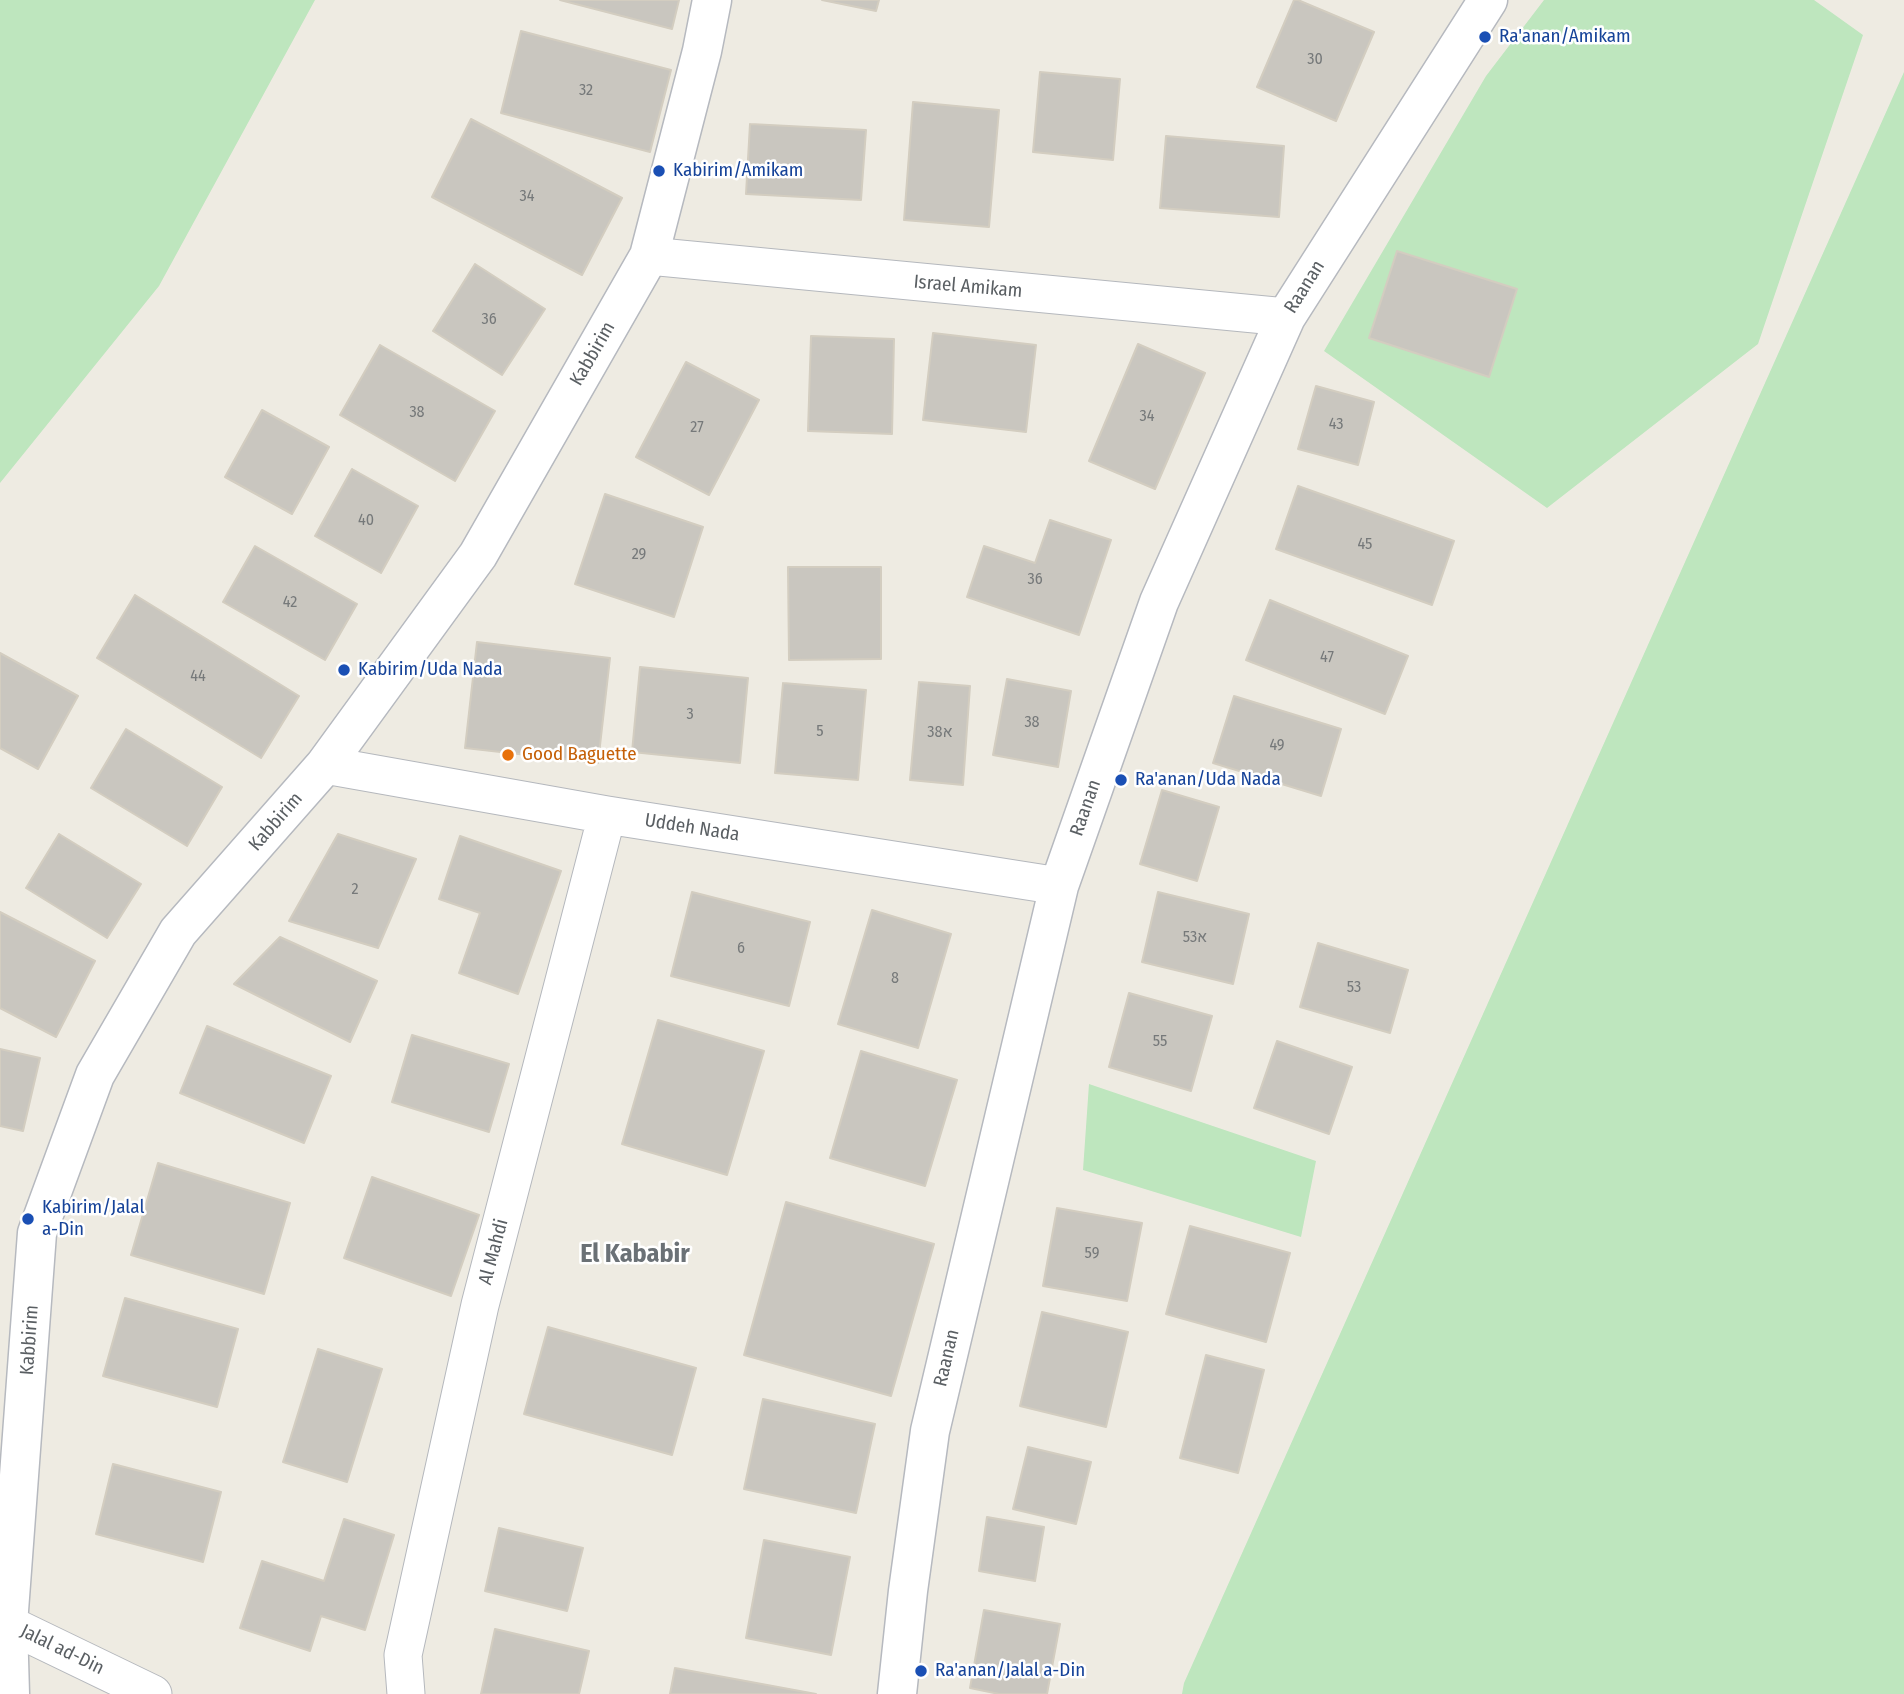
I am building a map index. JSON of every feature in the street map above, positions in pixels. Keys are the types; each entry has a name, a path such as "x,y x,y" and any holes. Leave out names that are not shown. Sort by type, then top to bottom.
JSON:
{"street":[{"name":"Kabbirim","path":"10,1694 8,1624 37,1233 90,1087 178,932 326,765 478,555 649,256 702,51 712,0"},
{"name":"Raanan","path":"897,1694 930,1431 1059,886 1158,602 1286,317 1488,0"},
{"name":"Israel Amikam","path":"649,256 1286,317"},
{"name":"Uddeh Nada","path":"326,765 607,815 1059,886"},
{"name":"Al Mahdi","path":"405,1694 403,1655 480,1305 607,815"},
{"name":"Jalal ad-Din","path":"8,1624 153,1694"}],"green space":[{"path":"0,0 315,0 159,286 0,483"},
{"path":"1544,0 1814,0 1863,35 1758,344 1547,508 1324,351 1486,76"},
{"path":"1904,72 1904,1694 1182,1694 1184,1683"},
{"path":"1089,1084 1316,1161 1301,1237 1083,1170"}],"building":[{"path":"560,0 679,0 672,29"},
{"path":"822,0 879,0 876,11"},
{"path":"1294,0 1374,32 1336,121 1257,87"},
{"path":"521,31 671,70 650,152 501,113"},
{"path":"1040,72 1120,79 1113,160 1033,152"},
{"path":"913,102 999,110 989,227 904,220"},
{"path":"471,119 622,198 582,275 432,197"},
{"path":"750,124 866,130 861,200 746,194"},
{"path":"1166,136 1284,146 1279,217 1160,208"},
{"path":"1397,251 1517,289 1489,377 1369,338"},
{"path":"475,264 545,309 502,375 433,331"},
{"path":"933,333 1036,345 1026,432 923,420"},
{"path":"811,336 894,339 892,434 808,431"},
{"path":"1138,344 1205,373 1155,489 1089,461"},
{"path":"380,345 495,411 455,481 340,415"},
{"path":"686,362 759,400 709,495 636,457"},
{"path":"1316,386 1374,402 1358,465 1298,449"},
{"path":"262,410 329,447 292,514 225,477"},
{"path":"352,469 418,506 381,573 315,536"},
{"path":"1298,486 1454,541 1432,605 1276,549"},
{"path":"605,494 703,527 674,617 575,584"},
{"path":"1050,520 1111,540 1079,635 967,597 984,546 1035,563"},
{"path":"255,546 357,604 325,660 223,602"},
{"path":"788,567 881,567 881,659 789,660"},
{"path":"135,595 299,696 261,758 97,658"},
{"path":"1270,600 1408,656 1385,714 1246,660"},
{"path":"477,642 610,658 598,763 465,748"},
{"path":"0,653 78,696 38,769 0,748"},
{"path":"640,667 748,678 740,763 632,752"},
{"path":"1007,679 1071,691 1058,767 993,755"},
{"path":"919,682 970,686 963,785 910,780"},
{"path":"783,683 866,690 858,780 775,773"},
{"path":"1234,696 1341,729 1321,796 1213,763"},
{"path":"126,729 222,787 187,846 91,788"},
{"path":"1162,790 1219,807 1197,881 1140,864"},
{"path":"59,834 141,884 107,938 26,888"},
{"path":"338,834 416,859 378,948 289,921"},
{"path":"460,836 561,871 518,994 459,973 480,913 439,899"},
{"path":"692,892 810,922 789,1006 671,976"},
{"path":"1158,892 1249,914 1233,984 1142,962"},
{"path":"872,910 951,934 918,1048 838,1024"},
{"path":"0,912 95,961 56,1037 0,1008"},
{"path":"280,937 377,981 350,1042 234,984"},
{"path":"1318,943 1408,970 1390,1033 1300,1007"},
{"path":"1129,993 1212,1016 1191,1091 1109,1067"},
{"path":"658,1020 764,1051 727,1175 622,1144"},
{"path":"207,1026 331,1076 304,1143 180,1093"},
{"path":"412,1035 509,1064 489,1132 392,1102"},
{"path":"1277,1041 1352,1067 1329,1134 1254,1108"},
{"path":"0,1049 40,1058 23,1131 0,1126"},
{"path":"861,1051 957,1080 925,1186 830,1158"},
{"path":"158,1163 290,1203 264,1294 131,1255"},
{"path":"372,1177 479,1215 451,1296 344,1258"},
{"path":"786,1202 934,1244 891,1396 744,1355"},
{"path":"1057,1208 1142,1223 1127,1301 1043,1286"},
{"path":"1190,1226 1290,1253 1266,1342 1166,1314"},
{"path":"125,1298 238,1329 217,1407 103,1376"},
{"path":"1042,1312 1128,1332 1106,1427 1020,1406"},
{"path":"548,1327 696,1368 672,1455 524,1414"},
{"path":"318,1349 382,1369 347,1482 283,1462"},
{"path":"1206,1355 1264,1370 1238,1473 1180,1458"},
{"path":"763,1399 875,1424 856,1513 744,1489"},
{"path":"1028,1447 1091,1462 1076,1524 1013,1509"},
{"path":"113,1464 221,1492 203,1562 96,1534"},
{"path":"987,1517 1044,1527 1035,1581 979,1571"},
{"path":"344,1519 394,1535 365,1630 321,1616 310,1651 240,1628 262,1561 324,1581"},
{"path":"499,1528 583,1548 567,1611 485,1591"},
{"path":"764,1540 850,1557 831,1655 746,1638"},
{"path":"984,1610 1060,1624 1047,1694 999,1694 970,1688"},
{"path":"495,1629 589,1651 579,1694 481,1694"},
{"path":"675,1668 816,1694 670,1694"}],"place":[{"name":"Ra'anan/Amikam","path":"1485,37"},
{"name":"Kabirim/Amikam","path":"659,171"},
{"name":"Kabirim/Uda Nada","path":"344,670"},
{"name":"Good Baguette","path":"508,755"},
{"name":"Ra'anan/Uda Nada","path":"1121,780"},
{"name":"Kabirim/Jalal a-Din","path":"28,1219"},
{"name":"Ra'anan/Jalal a-Din","path":"921,1671"}],"district":[{"name":"El Kababir","path":"635,1255"}]}
